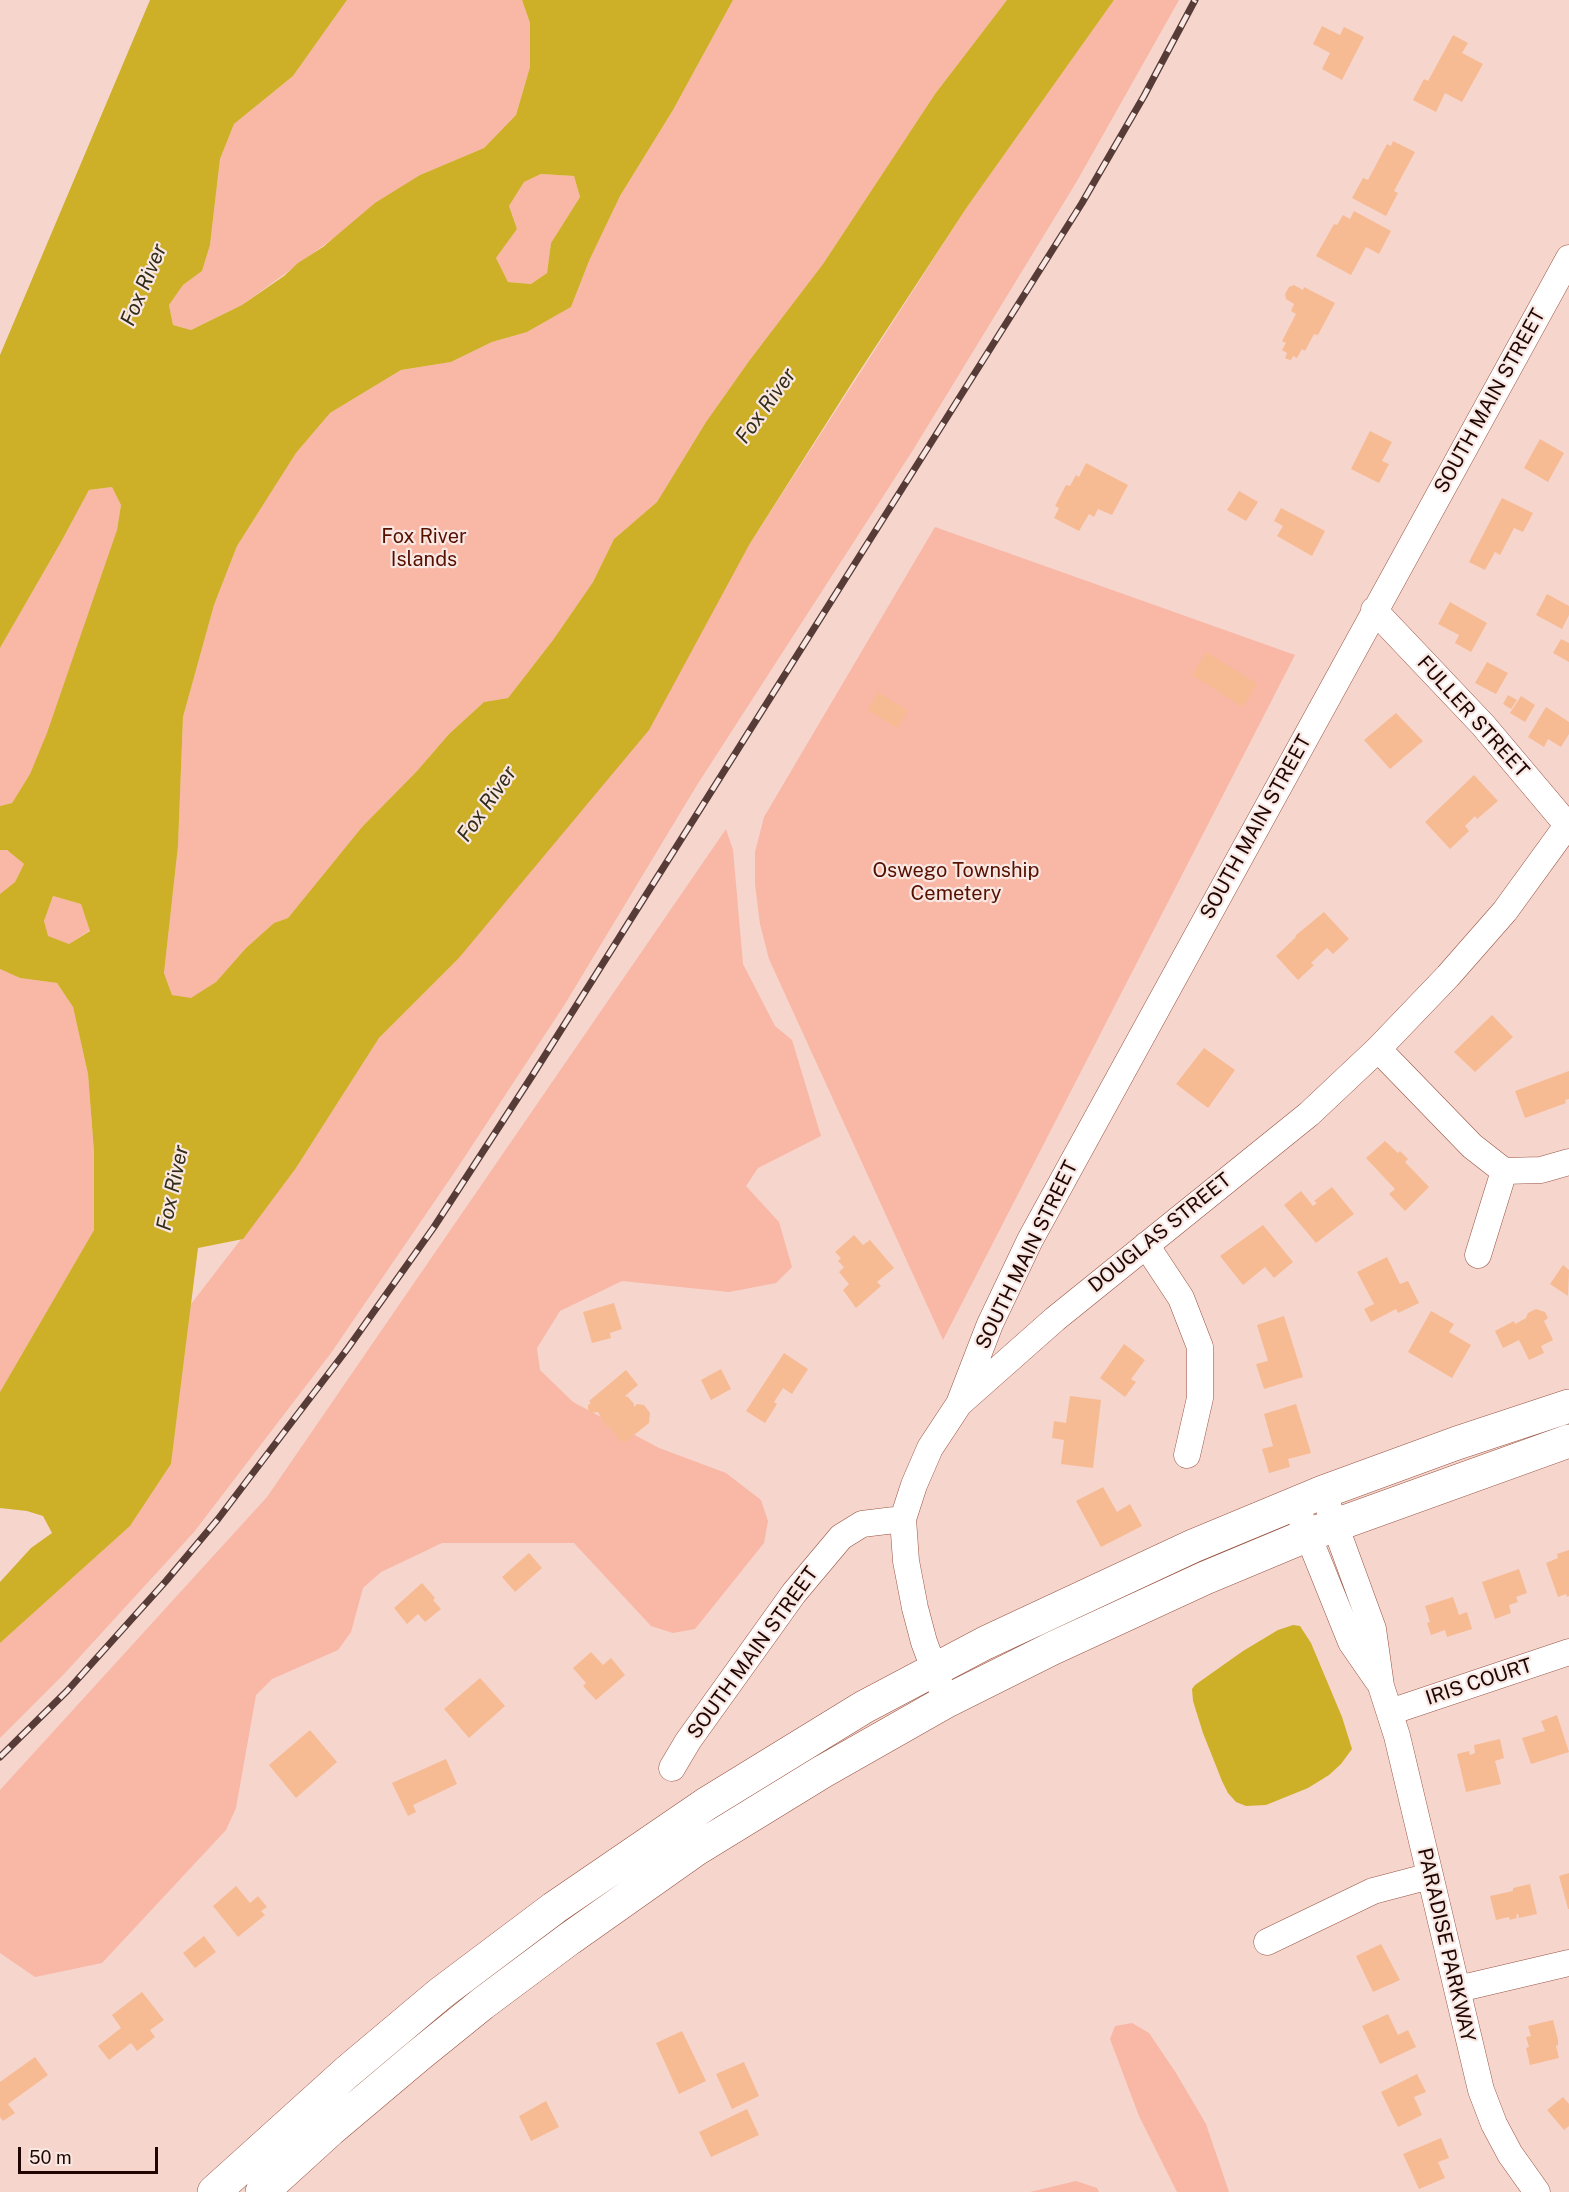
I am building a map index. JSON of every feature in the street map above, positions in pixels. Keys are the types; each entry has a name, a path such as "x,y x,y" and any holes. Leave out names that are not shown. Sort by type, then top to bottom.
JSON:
{"main road":[{"path":"214,2192 355,2065 441,1993 554,1908 706,1804 864,1707 934,1669 1075,1600 1309,1497 1457,1443 1569,1406"},
{"path":"262,2192 330,2130 482,2004 695,1850 822,1772 947,1701 1205,1578 1322,1530 1569,1441"}],"street":[{"name":"SOUTH MAIN STREET","path":"958,1404 990,1324 1030,1240 1569,258"},
{"name":"FULLER STREET","path":"1374,610 1483,725 1568,825"},
{"name":"DOUGLAS STREET","path":"947,1701 924,1642 915,1608 906,1561 903,1519 914,1485 930,1448 958,1404 1055,1319 1309,1114 1378,1049 1448,976 1504,911 1568,825"},
{"path":"1378,1049 1472,1146 1504,1171 1541,1170 1569,1162"},
{"path":"1478,1255 1504,1171"},
{"path":"1146,1245 1181,1298 1200,1347 1200,1398 1187,1455"},
{"name":"PARADISE PARKWAY","path":"1309,1497 1322,1530 1351,1642 1381,1686 1390,1712 1458,1989 1475,2071 1494,2124 1510,2154 1537,2192"},
{"name":"SOUTH MAIN STREET","path":"672,1768 688,1741 794,1593 841,1537 862,1524 903,1519"},
{"name":"IRIS COURT","path":"1390,1712 1569,1652"},
{"path":"1267,1942 1373,1891 1430,1876"},
{"path":"1458,1989 1569,1963"}],"green space":[{"path":"347,0 522,0 530,23 530,67 516,115 484,148 420,175 242,305 191,330 173,325 169,305 183,285 202,271 210,245 220,159 234,124 293,76"},
{"name":"Fox River Islands","path":"733,0 1007,0 935,94 823,264 706,422 657,502 614,539 593,582 553,640 508,698 484,702 449,734 417,771 362,827 288,918 274,923 246,948 216,982 191,999 172,995 164,973 178,846 183,717 214,605 237,546 296,453 330,413 401,370 451,362 492,342 527,332 571,307 589,261 620,196 673,110"},
{"path":"1114,0 1179,0 1077,181 913,450 697,785 565,1004 456,1170 331,1353 194,1532 64,1674 0,1738 0,1643 130,1526 171,1464 191,1304 296,1168 379,1038 458,959 749,545 967,207"},
{"path":"541,174 574,176 580,197 551,243 547,273 531,284 508,282 496,258 517,229 509,206 524,182"},
{"path":"112,487 121,505 117,530 48,733 30,774 12,803 0,806 0,648 89,490"},
{"name":"Oswego Township Cemetery","path":"935,527 1295,655 943,1340 769,959 760,924 755,884 755,852 764,817"},
{"path":"726,829 733,850 743,964 775,1026 792,1040 821,1136 758,1168 746,1186 779,1222 792,1267 776,1283 729,1292 622,1281 560,1311 537,1348 540,1370 573,1402 659,1448 726,1473 761,1500 768,1521 764,1543 695,1629 673,1633 651,1626 574,1543 442,1543 381,1572 363,1588 351,1632 338,1650 272,1679 256,1695 236,1808 226,1830 102,1963 35,1977 0,1953 0,1790 267,1497"},
{"path":"0,850 7,850 24,864 15,882 0,894"},
{"path":"53,896 81,904 90,930 69,944 47,936 44,921"},
{"path":"0,969 20,978 57,983 73,1007 88,1074 94,1152 94,1230 0,1392"},
{"path":"1132,2023 1149,2033 1206,2124 1229,2192 1177,2192 1139,2116 1110,2039 1115,2026"},
{"path":"1076,2181 1097,2188 1099,2192 1030,2192"}],"water":[{"name":"Fox River","path":"150,0 347,0 293,76 234,124 220,159 210,245 202,271 183,285 169,305 173,325 191,330 242,305 323,247 375,203 420,175 484,148 516,115 530,67 530,23 522,0 733,0 673,110 620,196 589,261 571,307 527,332 492,342 451,362 401,370 330,413 296,453 237,546 214,605 183,717 178,846 164,973 172,995 191,998 216,982 246,948 274,923 288,918 362,827 417,771 449,734 484,702 508,698 553,640 593,582 614,539 657,502 706,422 823,264 935,94 1007,0 1114,0 967,207 855,378 749,545 649,730 458,959 379,1038 296,1168 243,1239 198,1248 171,1464 130,1526 0,1643 0,1582 31,1548 52,1533 43,1516 27,1511 0,1508 0,1392 94,1230 94,1152 88,1074 73,1007 57,983 20,978 0,969 0,894 15,882 24,864 7,850 0,850 0,806 12,803 30,774 47,733 117,530 121,505 112,487 89,490 0,648 0,355","holes":["541,174 574,176 580,197 551,243 547,273 531,284 508,282 496,258 517,229 509,206 524,182","53,896 81,904 90,931 69,944 48,936 44,921"]},
{"path":"1293,1625 1300,1626 1311,1643 1342,1717 1352,1749 1329,1775 1308,1788 1266,1805 1246,1806 1236,1802 1222,1781 1203,1733 1193,1701 1192,1689 1243,1651 1278,1630"}],"building":[{"path":"1322,26 1340,35 1344,27 1364,37 1342,80 1322,69 1330,53 1313,44"},
{"path":"1453,35 1468,43 1462,53 1483,64 1462,102 1445,93 1436,112 1413,100 1424,79 1428,81"},
{"path":"1393,141 1415,152 1394,191 1398,193 1386,216 1352,198 1363,178 1368,180 1387,144 1391,146"},
{"path":"1354,211 1391,231 1379,254 1366,247 1351,275 1316,256 1334,224 1337,225 1343,215 1350,219"},
{"path":"1294,285 1303,290 1304,287 1335,303 1318,335 1314,334 1305,351 1302,349 1297,358 1293,356 1291,360 1285,358 1287,353 1282,350 1286,343 1282,341 1296,314 1291,311 1294,304 1286,299 1285,294 1289,287"},
{"path":"1370,431 1392,442 1382,461 1389,464 1379,483 1351,469"},
{"path":"1540,439 1564,453 1548,482 1524,468"},
{"path":"1086,463 1128,485 1112,515 1098,509 1094,517 1089,514 1079,531 1054,518 1059,508 1055,506 1066,485 1070,486 1076,475 1079,477"},
{"path":"1239,491 1258,502 1246,521 1227,510"},
{"path":"1502,498 1533,513 1523,532 1514,528 1500,555 1495,552 1485,570 1469,562"},
{"path":"1281,508 1325,531 1312,556 1277,536 1283,526 1274,521"},
{"path":"1547,594 1569,606 1569,615 1562,629 1536,615"},
{"path":"1450,602 1487,623 1471,652 1455,643 1459,635 1438,624"},
{"path":"1561,639 1569,643 1569,662 1553,653"},
{"path":"1207,652 1257,684 1243,707 1192,675"},
{"path":"1487,662 1508,673 1496,694 1475,683"},
{"path":"878,692 908,711 897,728 868,710"},
{"path":"1508,695 1517,700 1511,709 1503,704"},
{"path":"1521,696 1535,705 1525,722 1510,713"},
{"path":"1546,707 1569,722 1569,734 1561,747 1548,739 1544,747 1528,737"},
{"path":"1396,713 1423,741 1390,769 1364,740"},
{"path":"1474,775 1498,801 1477,819 1475,816 1465,826 1469,831 1450,849 1425,822"},
{"path":"1324,912 1349,939 1333,954 1327,948 1298,980 1276,956 1295,936"},
{"path":"1492,1015 1513,1037 1475,1072 1454,1052"},
{"path":"1204,1048 1235,1070 1208,1108 1176,1084"},
{"path":"1569,1071 1569,1099 1565,1100 1566,1103 1525,1118 1515,1091"},
{"path":"1385,1141 1408,1159 1405,1162 1429,1187 1405,1211 1389,1194 1395,1189 1366,1158"},
{"path":"1332,1187 1354,1214 1316,1243 1284,1205 1301,1191 1313,1206 1317,1203 1314,1201"},
{"path":"1263,1225 1293,1262 1274,1278 1265,1267 1243,1285 1220,1256"},
{"path":"854,1235 863,1245 870,1240 894,1268 877,1282 881,1286 856,1308 843,1290 849,1284 839,1272 844,1267 838,1261 841,1258 835,1252"},
{"path":"1387,1257 1400,1284 1408,1281 1419,1303 1398,1313 1396,1309 1371,1322 1364,1309 1374,1304 1357,1272"},
{"path":"1563,1265 1569,1270 1568,1296 1550,1284"},
{"path":"614,1303 622,1329 610,1333 611,1338 592,1343 583,1312"},
{"path":"1536,1309 1545,1312 1548,1318 1544,1321 1553,1340 1541,1346 1544,1353 1529,1360 1519,1340 1503,1348 1495,1331 1514,1321 1515,1324"},
{"path":"1431,1311 1454,1324 1449,1332 1471,1345 1452,1378 1408,1352"},
{"path":"1284,1316 1303,1377 1264,1389 1256,1364 1268,1361 1257,1325"},
{"path":"1124,1344 1145,1360 1131,1379 1136,1382 1125,1397 1100,1378"},
{"path":"784,1353 808,1369 792,1394 783,1388 774,1402 777,1404 765,1423 746,1411"},
{"path":"721,1369 731,1389 711,1400 701,1380"},
{"path":"626,1370 638,1385 625,1396 634,1404 634,1407 637,1404 644,1405 650,1413 649,1423 624,1443 609,1426 606,1426 598,1412 591,1413 588,1405 591,1403 589,1401"},
{"path":"1070,1396 1101,1400 1093,1468 1061,1464 1064,1440 1052,1438 1054,1421 1066,1423"},
{"path":"1296,1404 1311,1453 1288,1459 1290,1467 1269,1473 1262,1449 1273,1446 1264,1414"},
{"path":"1103,1487 1117,1512 1130,1504 1142,1526 1101,1547 1076,1501"},
{"path":"1569,1550 1569,1596 1567,1597 1566,1594 1558,1597 1546,1563 1558,1558 1557,1554"},
{"path":"529,1553 542,1568 515,1592 502,1577"},
{"path":"1519,1569 1527,1593 1516,1597 1518,1602 1509,1605 1511,1613 1495,1619 1482,1582"},
{"path":"422,1583 441,1609 425,1622 418,1614 407,1624 394,1608"},
{"path":"1453,1597 1459,1615 1467,1612 1472,1629 1447,1637 1445,1630 1431,1635 1425,1606"},
{"path":"591,1652 603,1665 611,1658 625,1675 596,1700 583,1686 586,1683 573,1668"},
{"path":"480,1678 505,1706 469,1738 444,1709"},
{"path":"1557,1715 1569,1752 1531,1764 1522,1738 1545,1731 1541,1721"},
{"path":"310,1730 337,1762 296,1798 269,1765"},
{"path":"1500,1739 1504,1758 1495,1761 1501,1784 1466,1792 1457,1754 1469,1751 1470,1755 1475,1753 1474,1745"},
{"path":"446,1759 457,1784 413,1805 416,1812 408,1816 392,1783"},
{"path":"1569,1873 1569,1909 1568,1909 1559,1876"},
{"path":"1530,1884 1537,1914 1519,1918 1518,1914 1517,1918 1510,1920 1509,1917 1496,1920 1490,1896 1513,1891 1513,1888"},
{"path":"236,1886 250,1903 258,1896 267,1907 261,1911 265,1915 238,1937 213,1906"},
{"path":"204,1936 216,1952 195,1968 183,1953"},
{"path":"1381,1944 1400,1980 1373,1992 1356,1956"},
{"path":"142,1992 164,2020 150,2030 155,2037 137,2051 131,2043 109,2060 98,2046 121,2028 112,2015"},
{"path":"1388,2014 1398,2035 1408,2030 1416,2047 1380,2064 1362,2026"},
{"path":"1553,2020 1558,2040 1556,2046 1559,2058 1530,2065 1526,2048 1529,2047 1526,2037 1531,2036 1528,2026"},
{"path":"682,2031 706,2081 679,2094 656,2043"},
{"path":"35,2057 48,2075 8,2104 15,2113 3,2121 0,2117 0,2082"},
{"path":"744,2062 759,2096 732,2109 716,2074"},
{"path":"1417,2074 1426,2092 1414,2097 1422,2115 1398,2127 1381,2092"},
{"path":"1563,2097 1569,2104 1569,2126 1564,2130 1547,2110"},
{"path":"546,2101 559,2127 531,2141 519,2116"},
{"path":"747,2109 759,2135 711,2157 699,2132"},
{"path":"1441,2138 1449,2158 1438,2162 1445,2178 1419,2189 1403,2154"}],"railway":[{"path":"0,1757 67,1691 166,1581 218,1519 348,1348 434,1227 532,1076 1082,203 1144,96 1195,0"}]}
